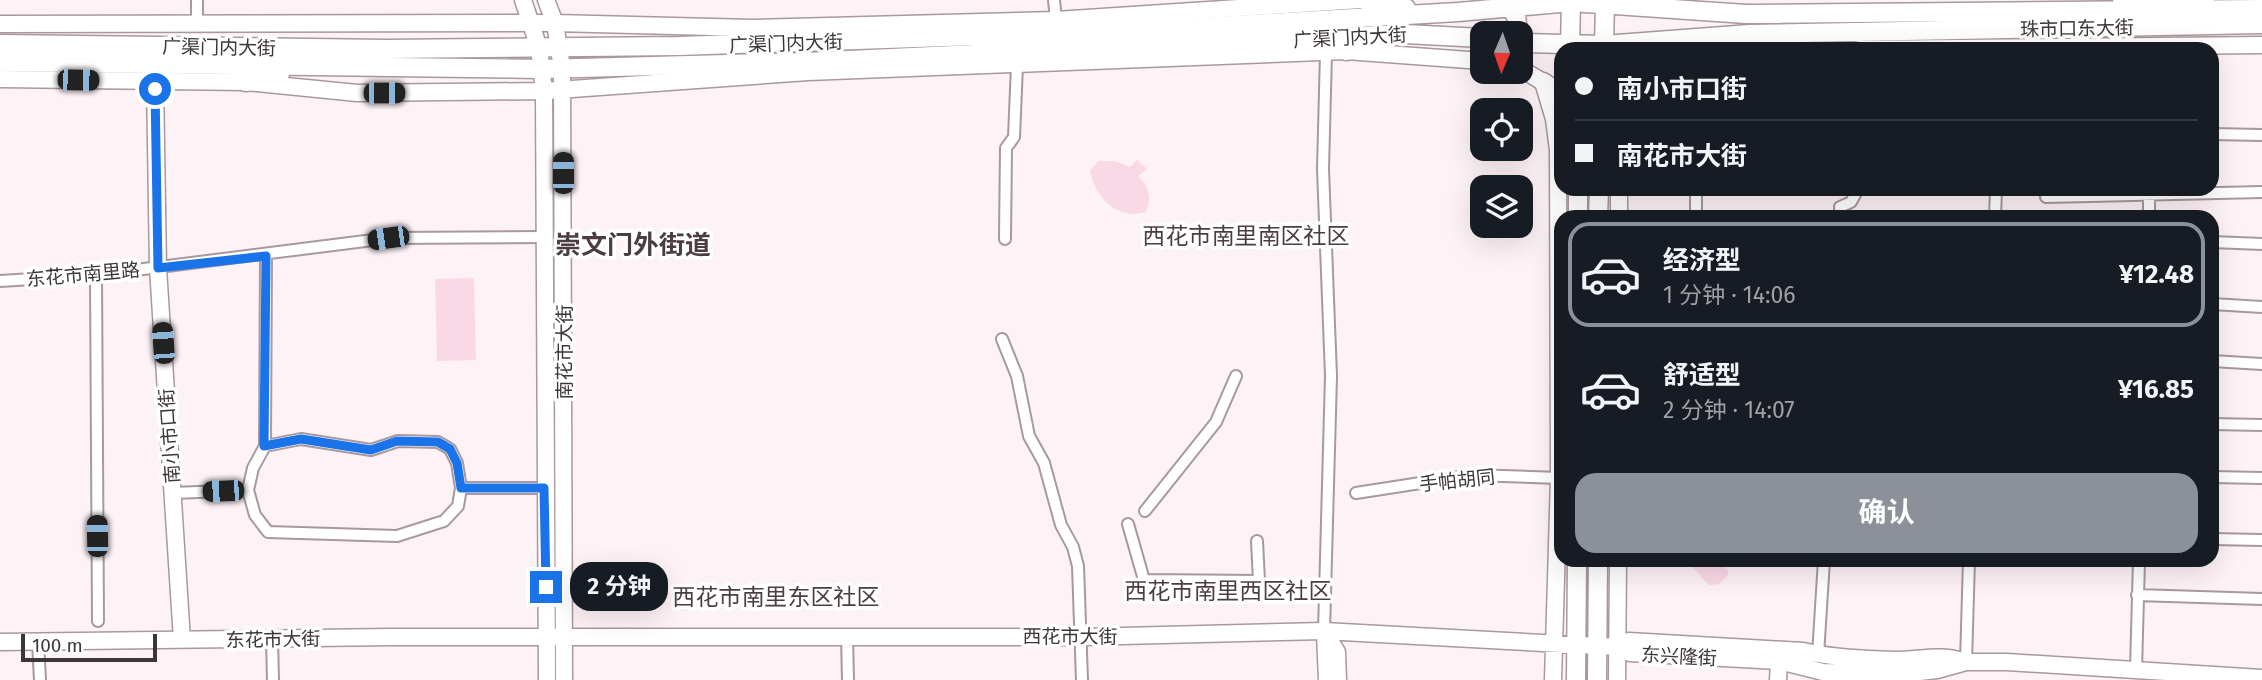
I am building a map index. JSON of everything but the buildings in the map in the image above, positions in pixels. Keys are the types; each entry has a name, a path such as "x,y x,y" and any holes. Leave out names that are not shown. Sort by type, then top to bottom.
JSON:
{"main road":[{"path":"1362,0 1433,13"},
{"path":"1745,0 1759,13"},
{"path":"1808,12 1832,0"},
{"path":"1570,42 1571,1"},
{"path":"1604,42 1605,2"},
{"name":"广渠门内大街","path":"0,44 561,48 1150,30 1433,13 1515,4 1605,2"},
{"name":"珠市口东大街","path":"1605,2 1664,10 1759,13 2262,9"},
{"path":"1661,42 1655,34 1655,26 1664,10"},
{"name":"珠市口东大街","path":"1675,42 1750,34 2262,24"},
{"path":"1346,51 1405,34"},
{"name":"广渠门内大街","path":"0,62 542,69 833,61 1405,34 1470,37"},
{"path":"1750,34 1771,42"},
{"path":"1533,44 1554,46"},
{"path":"246,82 306,68"},
{"path":"1543,82 1554,91"},
{"path":"1576,680 1577,567"},
{"path":"1597,680 1598,567"}],"street":[{"path":"197,0 197,25"},
{"name":"南花市大街","path":"523,0 540,48 544,91 547,680"},
{"name":"南花市大街","path":"546,0 561,48 563,91 564,680"},
{"path":"1054,0 1056,20"},
{"name":"广渠门内大街","path":"0,24 555,23 752,28 1056,20 1362,0"},
{"name":"珠市口东大街","path":"2121,0 2206,0"},
{"name":"珠市口东大街","path":"2219,45 2262,45"},
{"name":"广渠门内大街","path":"0,79 246,82 357,93 563,91 808,72 1346,51 1470,60"},
{"path":"1326,53 1323,169 1331,376 1324,631 1327,680"},
{"path":"1005,239 1006,148 1014,137 1017,65"},
{"path":"1533,76 1543,82 1554,119"},
{"name":"南小市口街","path":"159,81 158,268 182,640"},
{"path":"2219,134 2262,135"},
{"path":"2219,192 2262,192"},
{"path":"1840,210 1854,196"},
{"path":"2046,197 2072,196"},
{"name":"东花市南里路","path":"0,281 96,275 266,256 388,238 543,237"},
{"path":"2219,242 2262,244"},
{"path":"264,446 301,439 371,450 397,441 438,442 450,449 457,463 461,488 458,506 444,521 397,536 268,532 255,515 248,490 253,468 264,446 266,256"},
{"path":"96,275 98,621"},
{"path":"2219,304 2262,307"},
{"path":"1002,339 1017,376 1029,436 1044,463 1061,525 1076,556 1082,680"},
{"path":"2219,361 2262,363"},
{"path":"1145,511 1216,422 1236,376"},
{"path":"2219,424 2262,425"},
{"name":"手帕胡同","path":"1356,493 1472,475 1554,477"},
{"path":"2219,477 2262,478"},
{"path":"461,488 544,488"},
{"path":"173,493 248,490"},
{"path":"1128,524 1144,580 1259,581 1257,541"},
{"path":"2219,539 2262,540"},
{"path":"1553,680 1556,567"},
{"path":"1617,680 1618,567"},
{"path":"1818,655 1824,567"},
{"path":"1966,662 1969,567"},
{"path":"2136,670 2139,567"},
{"path":"2137,595 2262,600"},
{"path":"1324,631 1336,652 1338,680"},
{"name":"西花市大街","path":"564,637 1082,637 1324,631 1618,647"},
{"path":"847,636 848,680"},
{"name":"东花市大街","path":"0,642 564,637"},
{"path":"272,639 273,680"},
{"name":"东兴隆街","path":"1618,647 1629,640 1897,660 1947,656 1966,662 2262,678"},
{"path":"38,642 40,680"},
{"name":"东兴隆街","path":"1618,647 1630,653 1779,661 1827,676 1894,675 1937,670 1966,662"},
{"path":"1778,680 1779,661"}],"shaded area":[{"path":"1137,160 1147,169 1138,176 1148,193 1148,207 1146,212 1126,213 1109,205 1102,198 1090,171 1098,161 1115,161 1130,167"},
{"path":"474,278 476,360 437,361 435,279"},
{"path":"1692,567 1725,567 1728,570 1728,575 1719,584 1709,585"}],"district":[{"name":"西花市南里南区社区","path":"1246,236"},
{"name":"崇文门外街道","path":"633,245"},
{"name":"西花市南里西区社区","path":"1228,591"},
{"name":"西花市南里东区社区","path":"776,597"}],"route":[{"path":"155,89 158,268 266,256 264,446 301,439 371,450 397,441 438,442 450,449 457,463 461,488 544,488 546,587"}]}
